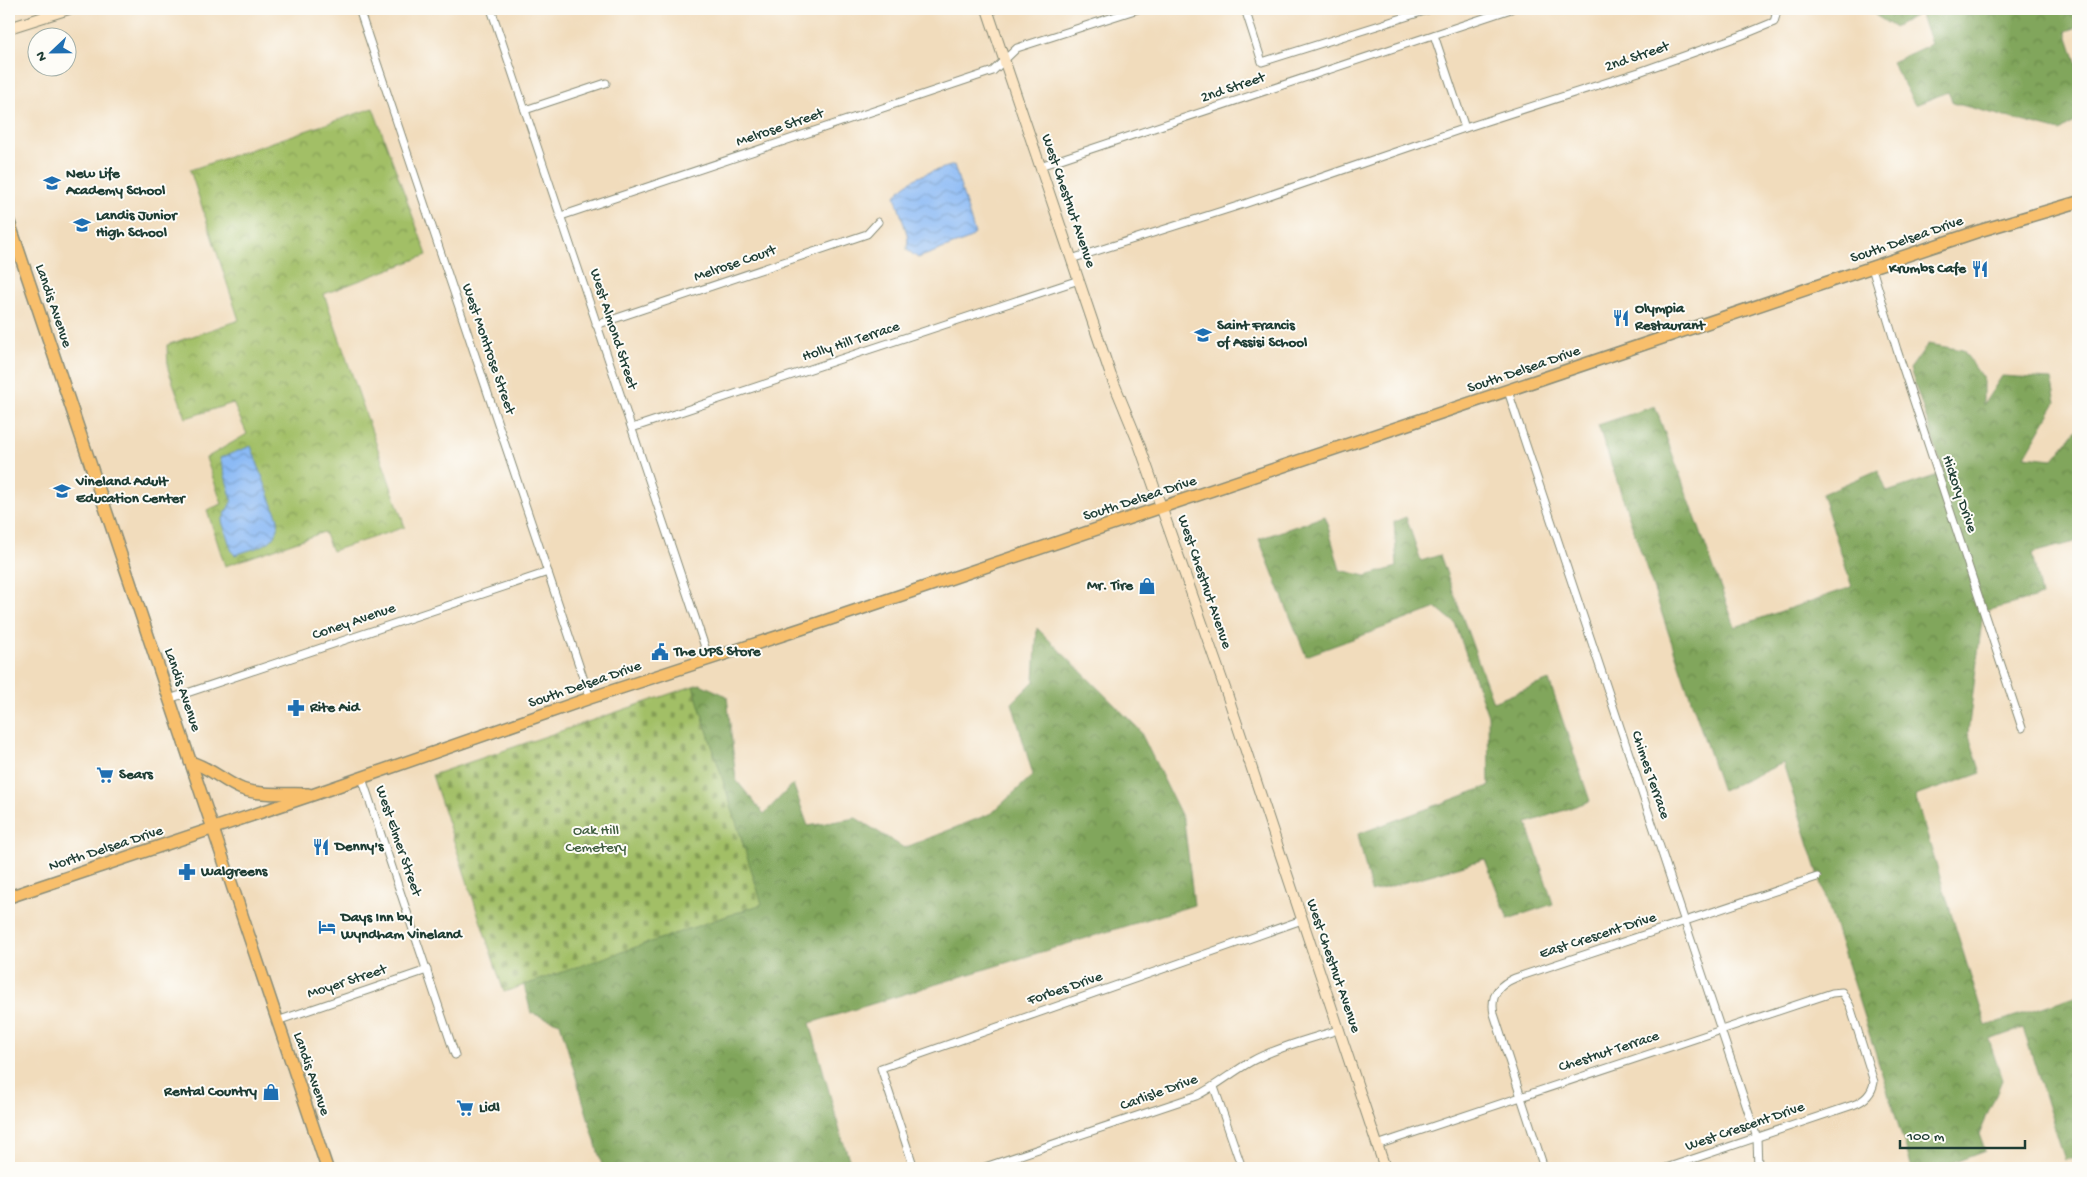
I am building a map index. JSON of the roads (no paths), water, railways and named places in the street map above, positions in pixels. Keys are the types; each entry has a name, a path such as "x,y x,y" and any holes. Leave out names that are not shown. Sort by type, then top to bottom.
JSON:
{"main road":[{"name":"South Delsea Drive","path":"212,829 590,698 1508,392 1979,232 2078,202"},
{"name":"Landis Avenue","path":"9,222 326,1168"},
{"path":"190,762 203,766 241,789 253,792 315,794"},
{"name":"North Delsea Drive","path":"9,897 212,829"}],"street":[{"path":"9,28 69,9"},
{"name":"West Montrose Street","path":"359,9 590,698"},
{"name":"West Almond Street","path":"491,9 709,659"},
{"name":"West Chestnut Avenue","path":"987,9 1111,376 1139,442 1227,694 1385,1168"},
{"name":"Melrose Street","path":"561,216 993,71 1017,48 1138,9"},
{"path":"1245,9 1262,62 1431,9"},
{"name":"2nd Street","path":"1040,166 1511,9"},
{"name":"2nd Street","path":"1072,259 1235,207 1770,25 1776,18 1774,9"},
{"path":"1434,35 1465,128"},
{"path":"525,110 606,83"},
{"name":"Melrose Court","path":"596,326 867,234 878,222"},
{"name":"Hickory Drive","path":"1872,268 1897,350 2022,728"},
{"name":"Holly Hill Terrace","path":"632,428 1079,280"},
{"name":"Chimes Terrace","path":"1508,392 1722,1029 1757,1138 1758,1168"},
{"name":"Coney Avenue","path":"169,698 548,572"},
{"name":"West Elmer Street","path":"362,778 455,1055"},
{"name":"East Crescent Drive","path":"1521,1096 1494,1014 1494,996 1500,986 1515,978 1817,877"},
{"name":"Forbes Drive","path":"914,1168 881,1068 1302,920"},
{"name":"Moyer Street","path":"276,1021 427,970"},
{"name":"Chestnut Terrace","path":"1377,1145 1832,992 1842,992 1847,1000"},
{"name":"West Crescent Drive","path":"1666,1168 1834,1112 1864,1100 1871,1092 1874,1082 1847,1000"},
{"name":"Carlisle Drive","path":"982,1168 1166,1106 1214,1087 1241,1068 1265,1055 1338,1030"},
{"path":"1214,1087 1242,1168"},
{"path":"1521,1096 1544,1168"}],"water":[{"path":"954,165 975,234 969,239 918,258 907,250 908,237 895,196 914,179"},
{"path":"251,446 278,519 278,528 271,540 265,544 235,555 232,552 222,521 232,500 220,458"}],"place":[{"name":"New Life Academy School","path":"52,183"},
{"name":"Landis Junior High School","path":"82,225"},
{"name":"Krumbs Cafe","path":"1980,269"},
{"name":"Olympia Restaurant","path":"1621,318"},
{"name":"Saint Francis of Assisi School","path":"1203,335"},
{"name":"Vineland Adult Education Center","path":"62,491"},
{"name":"Mr. Tire","path":"1147,586"},
{"name":"The UPS Store","path":"660,652"},
{"name":"Rite Aid","path":"296,708"},
{"name":"Sears","path":"105,775"},
{"name":"Denny's","path":"321,847"},
{"name":"Walgreens","path":"187,872"},
{"name":"Days Inn by Wyndham Vineland","path":"327,927"},
{"name":"Rental Country","path":"271,1092"},
{"name":"Lidl","path":"465,1108"}],"park label":[{"name":"Oak Hill Cemetery","path":"596,840"}]}
